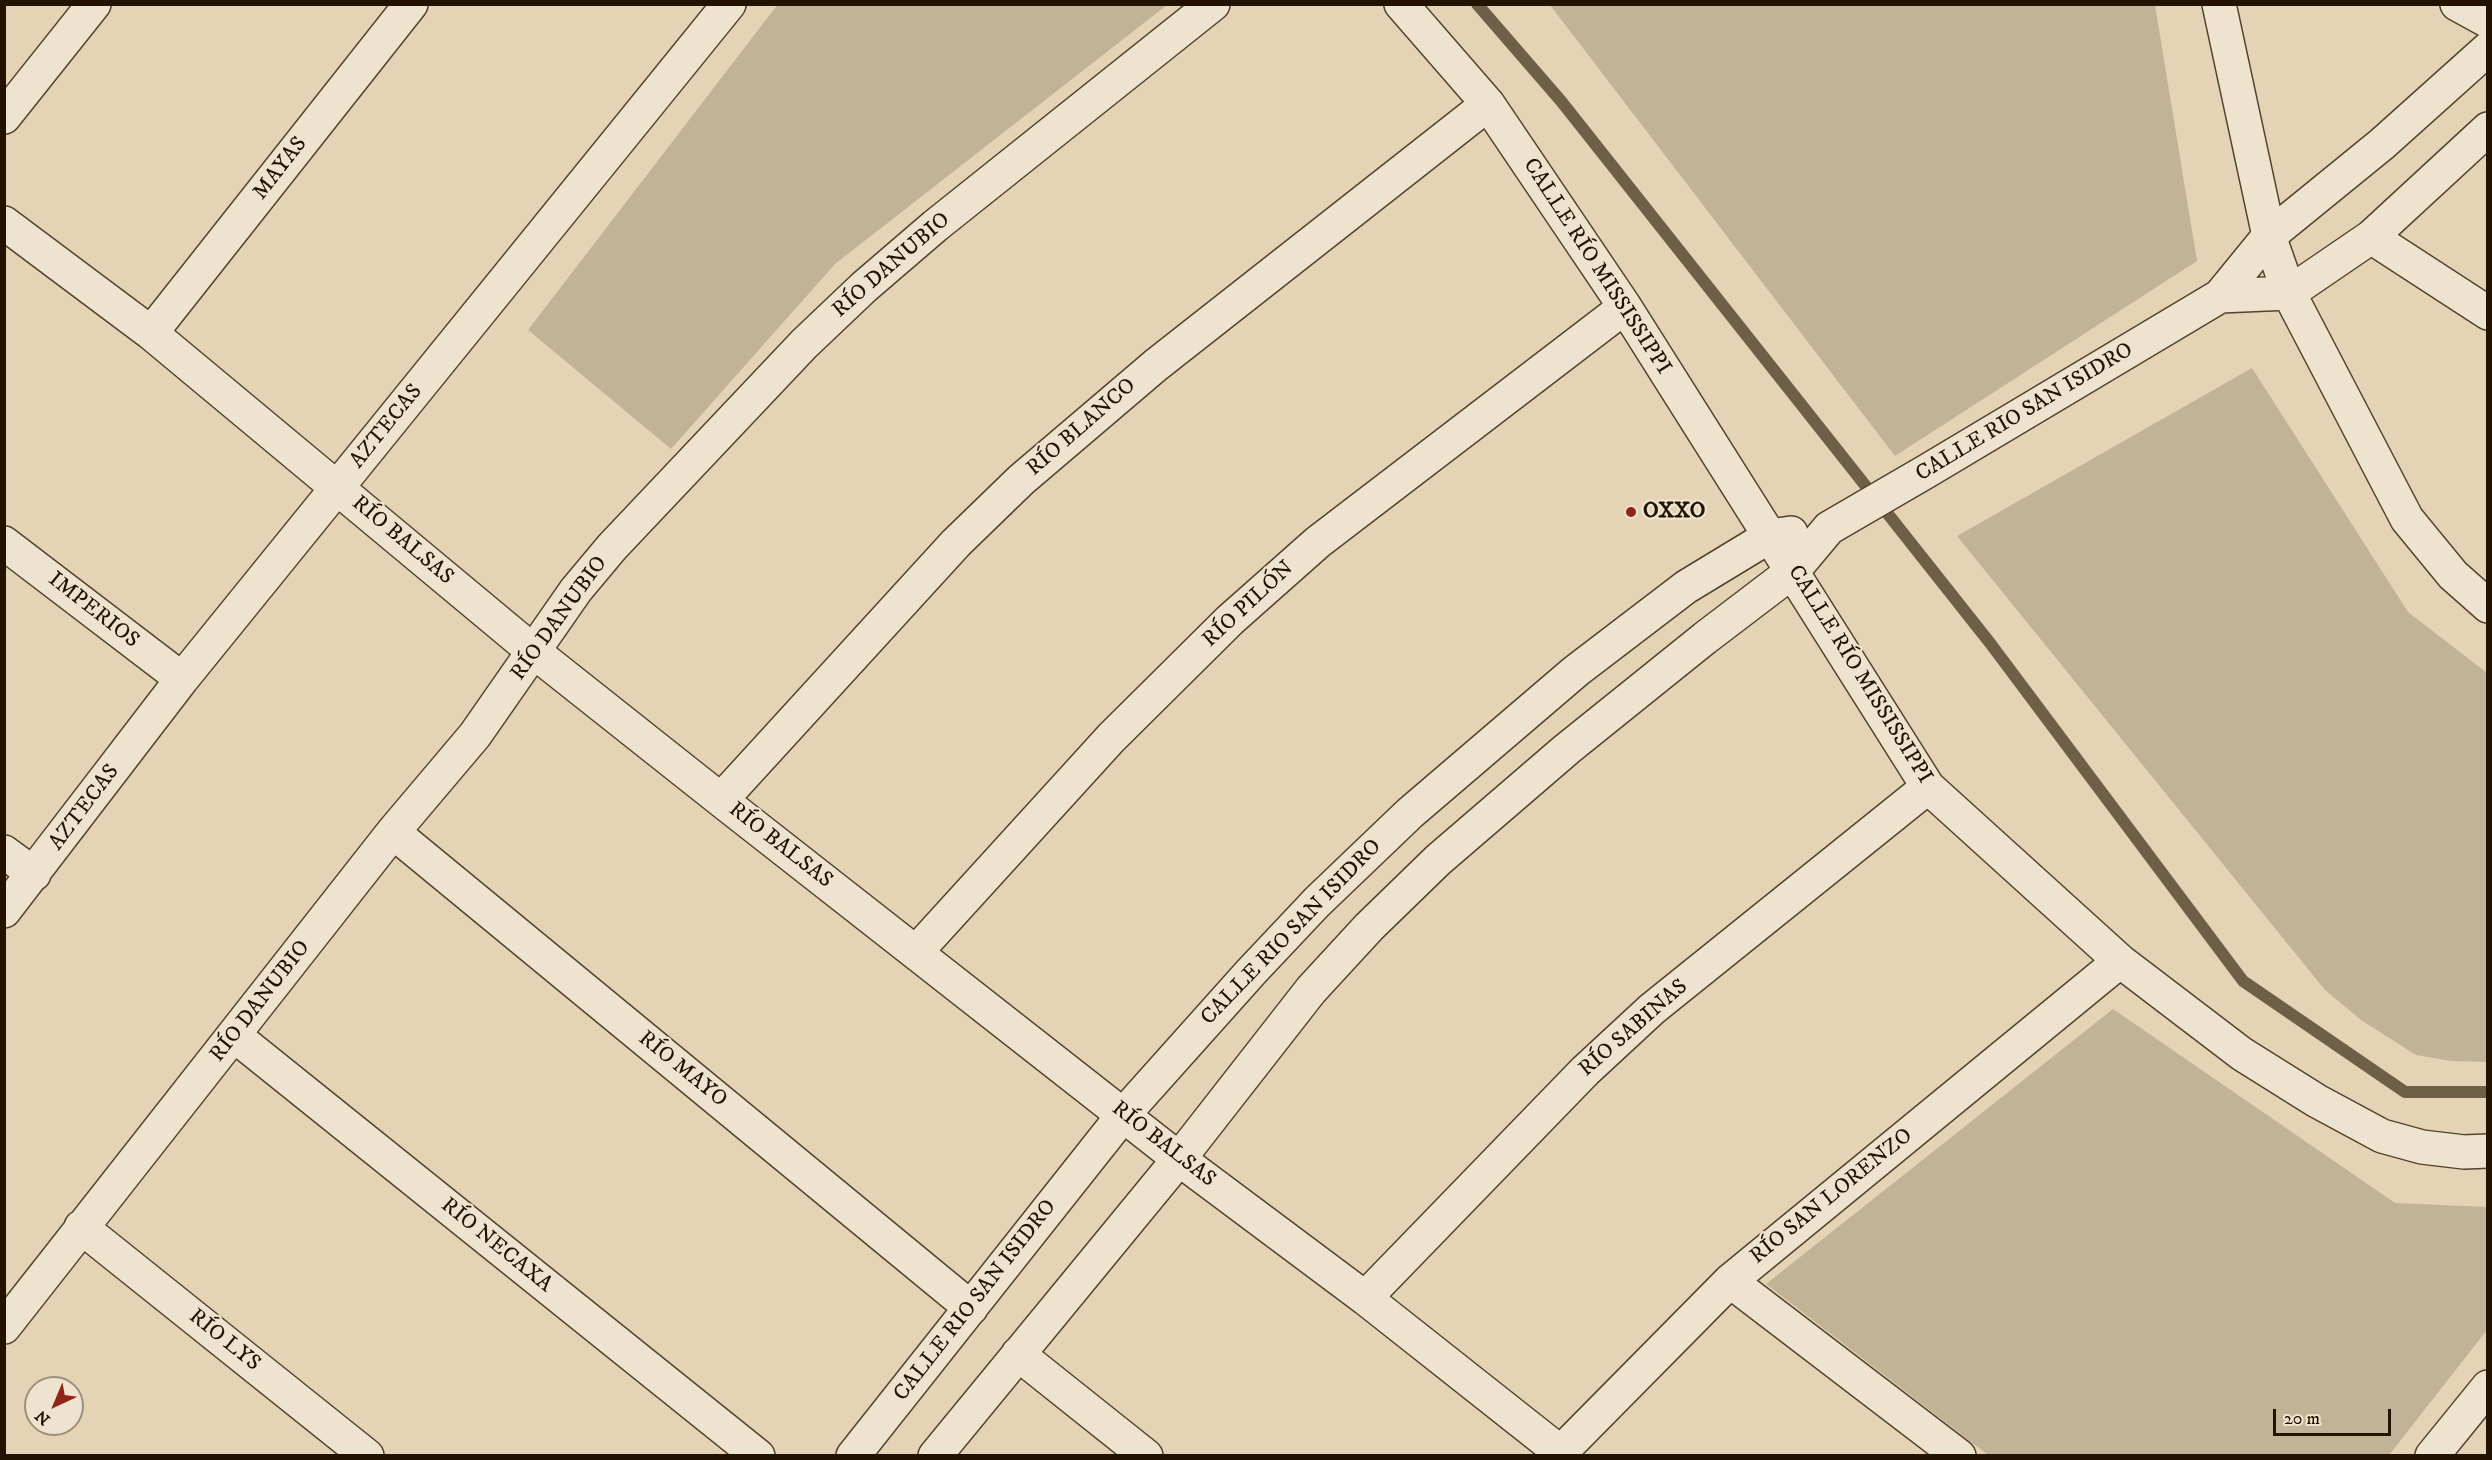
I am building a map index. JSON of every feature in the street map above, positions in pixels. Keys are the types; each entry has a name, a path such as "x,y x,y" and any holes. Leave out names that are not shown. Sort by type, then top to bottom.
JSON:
{"street":[{"path":"4,117 94,4"},
{"name":"MAYAS","path":"151,333 411,4"},
{"name":"AZTECAS","path":"4,910 182,680 729,4"},
{"name":"RÍO DANUBIO","path":"4,1327 81,1227 235,1036 393,832 475,735 515,681 576,590 612,547 804,344 864,287 934,226 1213,4"},
{"name":"CALLE RÍO MISSISSIPPI","path":"1401,4 1488,104 1625,307 1928,787 2120,961 2242,1054 2317,1101 2382,1136 2422,1147 2464,1152 2487,1151"},
{"path":"2219,4 2269,236 2289,293 2407,519 2453,575 2487,606"},
{"path":"2457,4 2487,21"},
{"name":"CALLE RIO SAN ISIDRO","path":"853,1455 1124,1114 1284,937 1410,813 1576,671 1686,586 1770,536 1841,520 1928,471 2220,296 2269,236 2382,144 2487,49"},
{"name":"RÍO BLANCO","path":"721,800 956,543 1021,480 1155,365 1488,104"},
{"path":"2289,293 2371,237 2487,129"},
{"name":"RÍO BALSAS","path":"4,224 151,333 533,651 721,800 1179,1159 1365,1298 1563,1454"},
{"path":"2371,237 2487,313"},
{"name":"CALLE RIO SAN ISIDRO","path":"2220,296 2289,293"},
{"name":"RÍO PILÓN","path":"916,951 1111,738 1230,620 1318,542 1625,307"},
{"name":"CALLE RIO SAN ISIDRO","path":"936,1455 1179,1159 1311,990 1370,927 1438,860 1567,749 1705,638 1793,571 1841,520"},
{"name":"IMPERIOS","path":"4,543 182,680"},
{"name":"RÍO SABINAS","path":"1365,1298 1585,1071 1652,1009 1928,787"},
{"name":"RÍO MAYO","path":"393,832 971,1308"},
{"path":"4,852 34,874"},
{"name":"RÍO SAN LORENZO","path":"1563,1454 1730,1281 2120,961"},
{"name":"RÍO NECAXA","path":"235,1036 758,1455"},
{"name":"RÍO LYS","path":"81,1227 367,1455"},
{"path":"1730,1281 1959,1455"},
{"path":"1018,1354 1146,1455"},
{"path":"2432,1455 2487,1387"}],"shaded area":[{"path":"778,4 1167,5 835,264 671,449 528,330"},
{"path":"1550,5 2155,5 2197,261 1895,456"},
{"path":"2252,368 2408,612 2487,673 2487,1062 2451,1061 2416,1055 2361,1020 2325,990 1957,536"},
{"path":"2113,1009 2395,1203 2487,1207 2487,1330 2389,1455 1988,1455 1766,1284"}],"waterway":[{"path":"1477,4 1561,101 1990,643 2243,981 2405,1092 2488,1092"}],"place":[{"name":"OXXO","path":"1631,512"}]}
